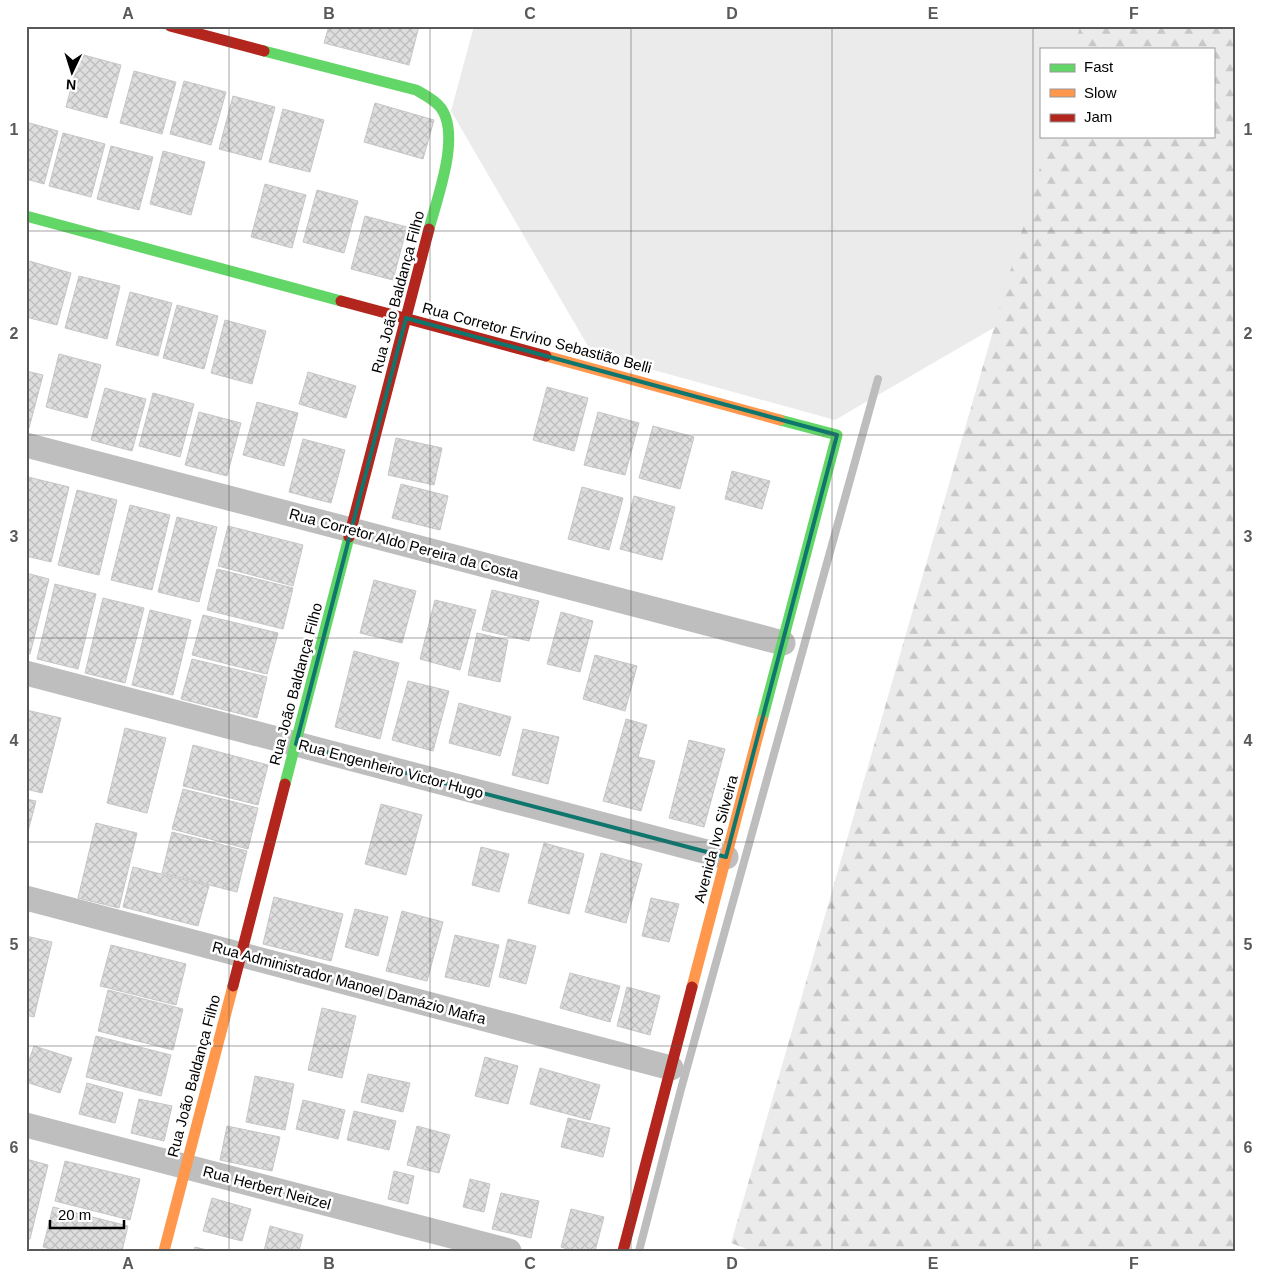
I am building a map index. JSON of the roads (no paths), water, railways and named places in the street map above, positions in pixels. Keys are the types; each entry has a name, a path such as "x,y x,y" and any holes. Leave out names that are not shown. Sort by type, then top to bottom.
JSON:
{"street":[{"name":"Rua João Baldança Filho","path":"164,1251 448,156 449,124 437,104 416,90 170,26"},
{"name":"Rua Corretor Ervino Sebastião Belli","path":"26,216 837,435"},
{"name":"Avenida Ivo Silveira","path":"623,1251 837,435"},
{"name":"Rua Corretor Aldo Pereira da Costa","path":"26,445 783,643"},
{"name":"Rua Engenheiro Victor Hugo","path":"26,673 726,857"},
{"name":"Rua Administrador Manoel Damázio Mafra","path":"26,898 671,1068"},
{"name":"Rua Herbert Neitzel","path":"26,1125 509,1251"}],"waterway":[{"path":"639,1251 681,1089 878,379"}]}
